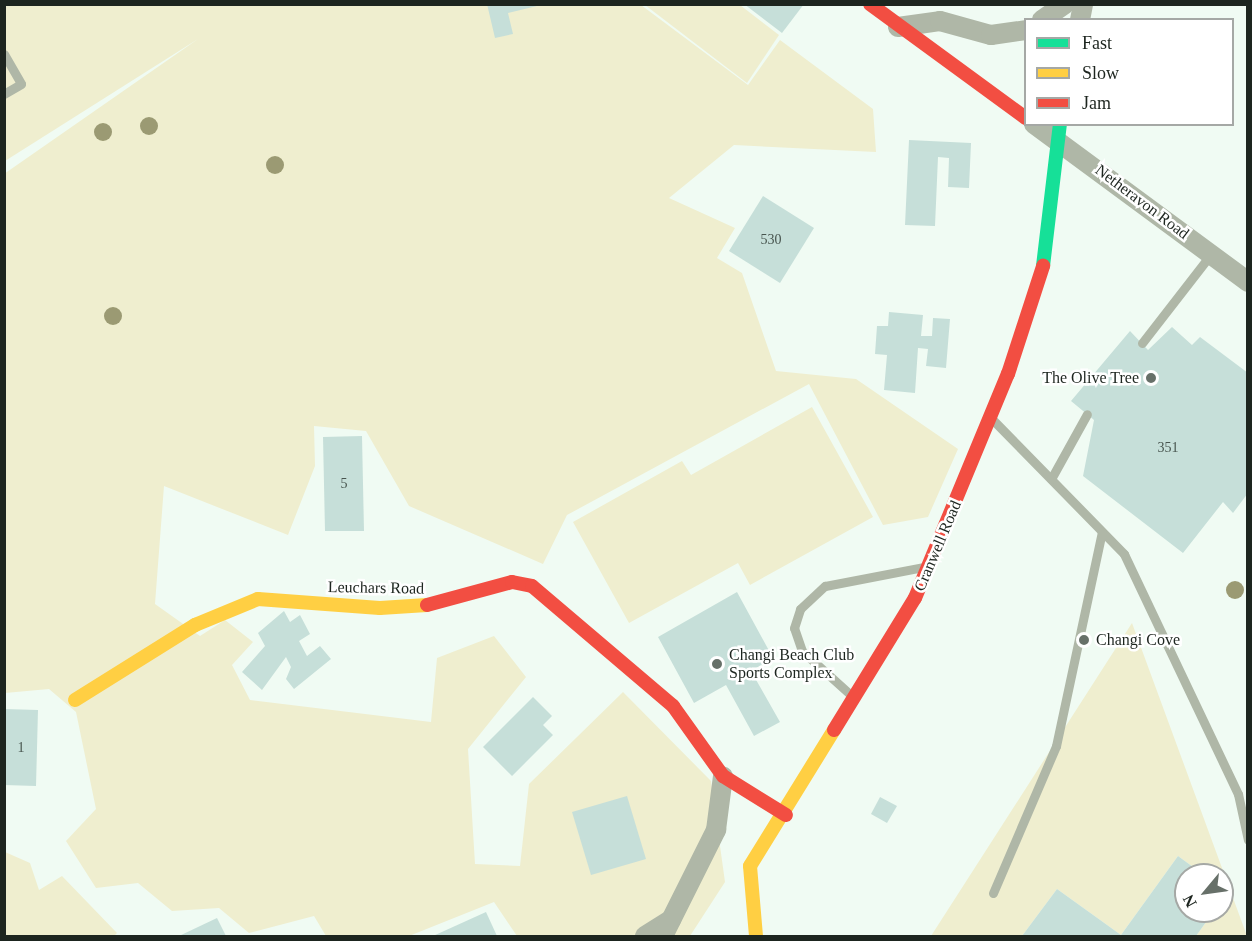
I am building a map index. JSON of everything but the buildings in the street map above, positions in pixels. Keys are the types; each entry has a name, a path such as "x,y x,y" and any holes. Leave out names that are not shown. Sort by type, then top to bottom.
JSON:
{"street":[{"path":"870,4 898,27 1024,117"},
{"path":"1045,18 1065,4"},
{"path":"898,27 940,21 991,35 1024,30"},
{"name":"Netheravon Road","path":"1040,126 1059,133 1248,282"},
{"name":"Cranwell Road","path":"756,936 751,920 750,867 786,815 852,696 932,565 991,417 1041,280 1059,133"},
{"name":"Leuchars Road","path":"75,700 195,625 258,599 380,608 434,605 512,582 532,586 559,604 673,706 723,776 786,815"},
{"path":"663,936 716,830 723,776"},
{"path":"645,936 673,919"}],"lane":[{"path":"4,54 21,84 4,94"},
{"path":"1142,343 1210,254"},
{"path":"1051,479 1087,414"},
{"path":"991,417 1124,554 1238,794 1248,840"},
{"path":"993,893 1056,746 1102,532"},
{"path":"852,696 802,651 794,628 800,609 825,586 932,565"}],"green space":[{"path":"5,5 641,5 748,85 780,40 873,109 876,152 734,145 669,198 735,228 717,258 742,273 776,371 856,379 958,449 928,517 883,525 809,384 567,515 543,564 409,506 366,431 314,426 315,466 288,535 164,486 155,604 200,636 225,620 253,642 232,665 250,700 431,722 437,658 494,636 526,677 468,749 475,864 520,866 529,784 623,692 711,781 725,882 690,936 517,936 494,902 409,936 326,936 314,916 249,933 219,908 172,911 138,883 96,888 66,841 96,809 76,712 49,689 5,693 4,174 198,39 5,161"},
{"path":"645,5 740,5 779,35 747,83"},
{"path":"812,407 873,517 750,585 738,563 629,623 573,522 682,461 691,475"},
{"path":"1132,623 1220,863 1188,863 1178,856 1121,935 1057,889 1022,936 931,936"},
{"path":"5,852 30,863 39,890 62,876 117,933 114,936 5,936"},
{"path":"1234,901 1247,936 1196,936 1205,923 1234,923"}],"traffic: fast":[{"path":"1043,266 1060,126"}],"traffic: slow":[{"path":"75,700 195,625 258,599 380,608 427,605"},
{"path":"756,936 750,866 834,730"}],"traffic: jam":[{"path":"870,4 1024,117"},
{"path":"834,730 915,598 1008,374 1043,266"},
{"path":"427,605 512,582 532,586 673,706 723,776 786,815"}],"place":[{"name":"The Olive Tree","path":"1151,378"},
{"name":"Changi Cove","path":"1084,640"},
{"name":"Changi Beach Club Sports Complex","path":"717,664"}]}
